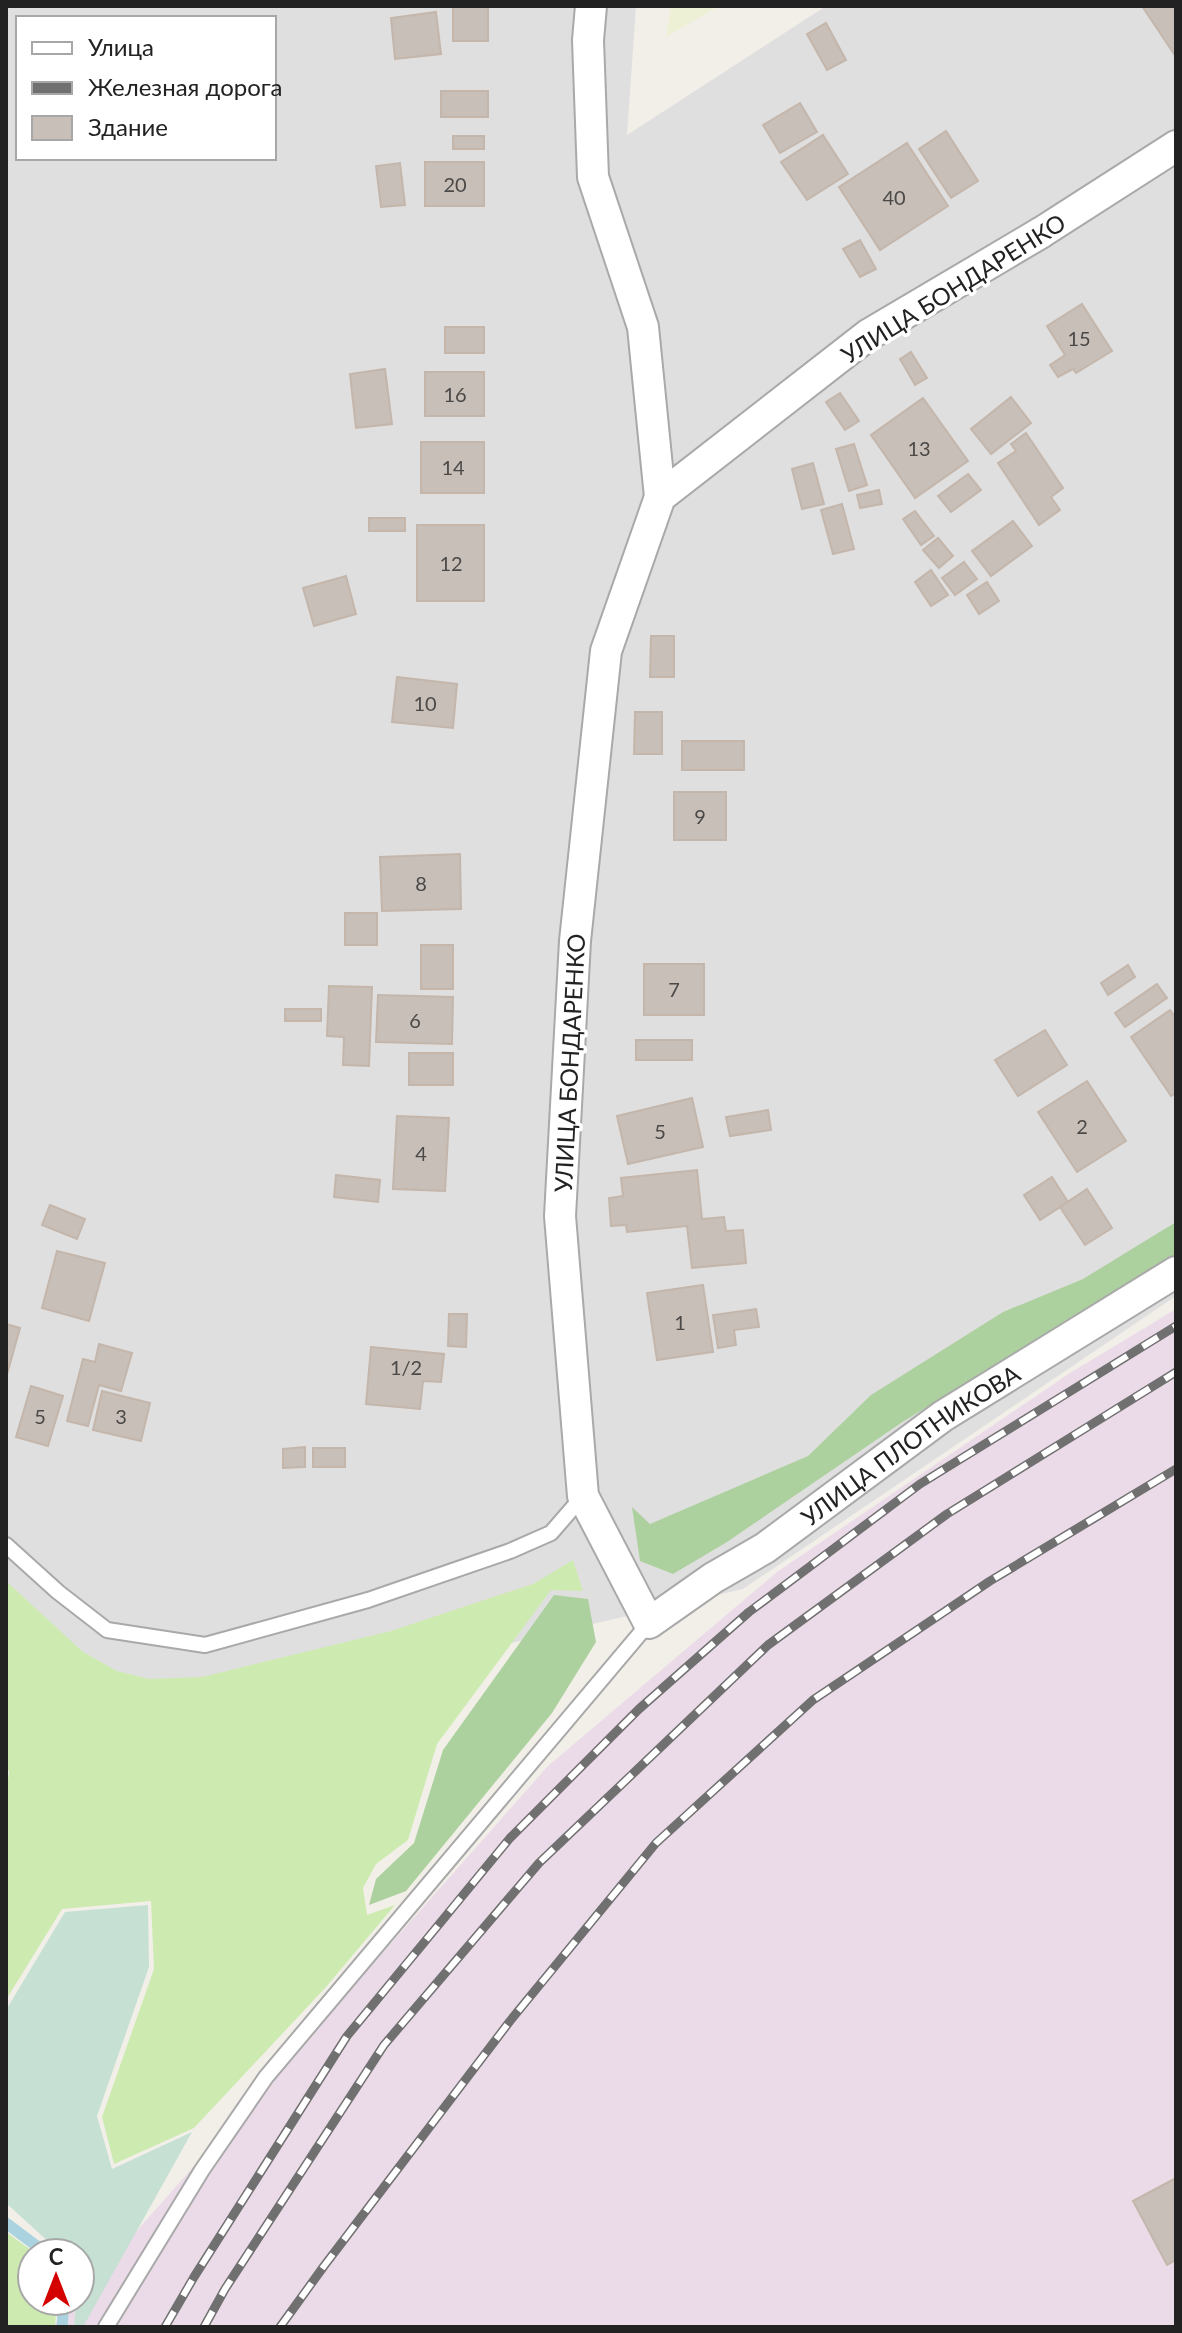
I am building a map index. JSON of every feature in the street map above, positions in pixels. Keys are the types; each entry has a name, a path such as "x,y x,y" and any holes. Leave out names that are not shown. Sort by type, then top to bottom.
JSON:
{"street":[{"name":"УЛИЦА БОНДАРЕНКО","path":"591,6 588,40 593,177 643,327 660,497 606,651 575,941 560,1216 583,1496 649,1623"},
{"name":"УЛИЦА БОНДАРЕНКО","path":"660,497 868,335 1042,232 1176,146"},
{"name":"УЛИЦА ПЛОТНИКОВА","path":"649,1623 713,1578 765,1548 943,1416 1176,1272"}],"lane":[{"path":"6,1545 58,1592 107,1630 205,1645 368,1600 510,1551 551,1533 583,1496"},
{"path":"106,2327 202,2170 266,2077 649,1623"}],"shaded area":[{"path":"6,6 636,6 627,135 826,6 1176,6 1176,1296 743,1589 6,1761"},
{"path":"1176,1309 1176,2327 52,2327 61,2317 96,2317 96,2277 548,1766 777,1572 1070,1373"}],"green space":[{"path":"671,6 719,6 666,37"},
{"path":"1176,1222 1176,1255 904,1421 727,1542 673,1574 640,1561 632,1507 650,1524 808,1456 871,1395 1003,1312 1083,1279"},
{"path":"573,1560 583,1591 551,1590 437,1744 408,1840 376,1864 363,1888 367,1915 395,1905 326,1987 194,2128 114,2164 102,2117 154,1969 151,1901 62,1909 6,2000 6,1793 9,1772 6,1765 6,1581 83,1652 117,1671 149,1679 202,1677 391,1631 533,1584"},
{"path":"554,1595 588,1599 596,1642 552,1713 406,1891 369,1905 376,1879 414,1843 443,1750"},
{"path":"148,1905 149,1967 97,2116 112,2169 192,2132 96,2304 96,2237 43,2237 6,2203 6,2010 65,1912"},
{"path":"6,2232 16,2239 16,2317 56,2317 55,2327 6,2327"},
{"path":"75,2317 89,2317 83,2327 74,2327"}],"building":[{"path":"453,6 488,6 488,41 453,41"},
{"path":"1142,6 1176,6 1176,57"},
{"path":"436,12 441,54 395,59 391,18"},
{"path":"826,23 846,60 827,70 807,34"},
{"path":"441,91 488,91 488,117 441,117"},
{"path":"800,103 817,132 780,153 763,125"},
{"path":"946,131 978,181 951,198 919,149"},
{"path":"823,135 848,174 807,200 781,162"},
{"path":"453,136 484,136 484,149 453,149"},
{"path":"907,143 948,206 880,250 839,187"},
{"path":"425,162 484,162 484,206 425,206"},
{"path":"400,163 405,205 381,207 376,166"},
{"path":"860,240 876,269 860,277 843,249"},
{"path":"1082,304 1112,351 1076,373 1073,369 1058,377 1050,365 1065,355 1047,326"},
{"path":"445,327 484,327 484,353 445,353"},
{"path":"911,352 927,378 915,385 900,359"},
{"path":"385,369 392,424 356,428 350,374"},
{"path":"425,372 484,372 484,416 425,416"},
{"path":"840,393 859,421 845,430 826,402"},
{"path":"1011,397 1031,423 991,454 971,429"},
{"path":"923,398 968,461 915,498 871,435"},
{"path":"1026,433 1063,488 1051,497 1060,510 1039,525 998,463 1016,451 1011,444"},
{"path":"421,442 484,442 484,493 421,493"},
{"path":"854,444 867,485 849,491 836,449"},
{"path":"813,463 824,504 802,509 792,469"},
{"path":"968,474 981,490 951,512 938,496"},
{"path":"879,490 882,504 860,508 857,495"},
{"path":"842,504 854,549 833,554 821,510"},
{"path":"915,511 934,536 921,545 903,519"},
{"path":"369,518 405,518 405,531 369,531"},
{"path":"1013,521 1032,546 991,576 972,551"},
{"path":"417,525 484,525 484,601 417,601"},
{"path":"938,538 953,556 939,568 923,550"},
{"path":"964,562 977,579 955,595 942,578"},
{"path":"931,570 948,595 931,606 915,582"},
{"path":"346,576 356,614 314,626 303,588"},
{"path":"987,582 999,601 979,614 967,595"},
{"path":"651,636 674,636 674,677 650,677"},
{"path":"397,677 457,684 453,728 392,722"},
{"path":"635,712 662,712 662,754 634,754"},
{"path":"682,741 744,741 744,770 682,770"},
{"path":"674,792 726,792 726,840 674,840"},
{"path":"460,854 461,909 382,911 380,857"},
{"path":"345,913 377,913 377,945 345,945"},
{"path":"421,945 453,945 453,989 421,989"},
{"path":"644,964 704,964 704,1015 644,1015"},
{"path":"1128,965 1135,977 1108,995 1101,983"},
{"path":"1157,984 1167,998 1125,1027 1115,1013"},
{"path":"329,986 372,987 369,1066 343,1065 344,1037 327,1036"},
{"path":"378,995 453,997 452,1044 376,1042"},
{"path":"285,1009 321,1009 321,1021 285,1021"},
{"path":"1170,1010 1176,1018 1176,1093 1171,1096 1131,1037"},
{"path":"1045,1030 1067,1065 1018,1096 995,1060"},
{"path":"636,1040 692,1040 692,1060 636,1060"},
{"path":"409,1053 453,1053 453,1085 409,1085"},
{"path":"1087,1081 1126,1141 1077,1172 1038,1112"},
{"path":"692,1098 703,1147 628,1164 617,1116"},
{"path":"768,1110 771,1130 730,1136 726,1117"},
{"path":"397,1116 449,1118 445,1191 393,1189"},
{"path":"697,1170 702,1219 724,1217 726,1231 743,1230 746,1263 692,1268 687,1226 627,1232 626,1225 611,1226 609,1198 623,1196 621,1178"},
{"path":"336,1175 380,1180 378,1202 334,1197"},
{"path":"1052,1177 1068,1202 1040,1220 1024,1195"},
{"path":"1087,1189 1112,1228 1085,1245 1060,1207"},
{"path":"50,1205 85,1219 77,1239 42,1225"},
{"path":"57,1251 105,1263 89,1321 42,1308"},
{"path":"703,1285 713,1352 657,1360 647,1293"},
{"path":"756,1309 759,1327 734,1330 736,1345 718,1348 713,1315"},
{"path":"449,1314 467,1314 466,1347 448,1346"},
{"path":"6,1324 20,1328 6,1378"},
{"path":"99,1344 132,1353 121,1391 99,1385 88,1426 67,1421 83,1359 95,1362"},
{"path":"371,1347 444,1354 441,1382 423,1381 420,1409 366,1404"},
{"path":"31,1386 63,1396 48,1446 16,1437"},
{"path":"102,1391 150,1403 141,1441 93,1430"},
{"path":"305,1447 305,1467 283,1468 283,1449"},
{"path":"313,1448 345,1448 345,1467 313,1467"},
{"path":"1176,2178 1176,2260 1167,2265 1133,2201"}],"waterway":[{"path":"6,2223 25,2237"},
{"path":"62,2327 63,2317"}],"railway":[{"path":"165,2327 347,2036 510,1838 639,1709 749,1612 920,1484 1176,1326"},
{"path":"204,2327 225,2289 384,2045 539,1863 768,1645 947,1514 1176,1372"},
{"path":"280,2327 510,2021 656,1843 813,1700 990,1581 1176,1469"}]}
